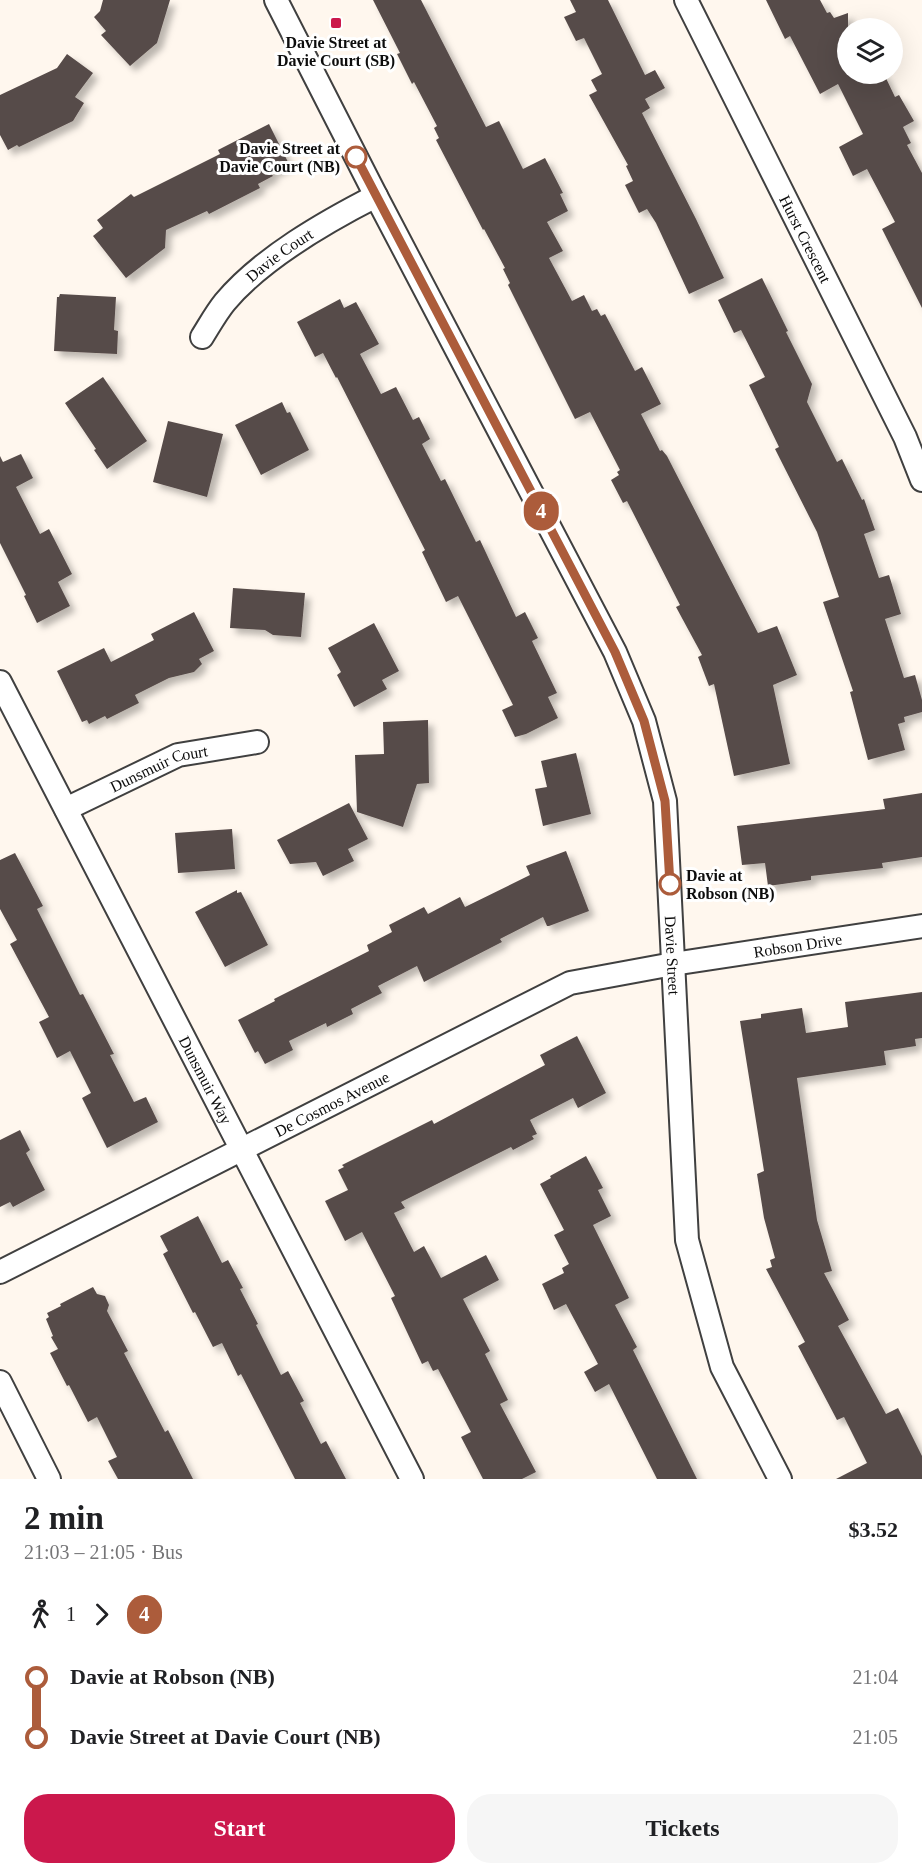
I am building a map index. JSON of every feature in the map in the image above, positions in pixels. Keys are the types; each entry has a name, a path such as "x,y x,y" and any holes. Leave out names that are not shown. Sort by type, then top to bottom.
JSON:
{"street":[{"name":"Davie Street","path":"276,0 615,652 644,721 665,801 687,1240 722,1367 780,1479"},
{"name":"Hurst Crescent","path":"686,0 905,437 922,480"},
{"name":"Davie Court","path":"202,337 225,302 256,272 302,237 376,196"},
{"name":"Dunsmuir Way","path":"0,682 412,1479"},
{"name":"Dunsmuir Court","path":"66,809 178,755 257,742"},
{"name":"Robson Drive","path":"674,964 922,926"},
{"name":"De Cosmos Avenue","path":"0,1272 570,983 674,964"},
{"path":"0,1382 49,1479"}],"building":[{"path":"103,0 170,0 157,43 130,66 101,35 106,31 94,17 100,11"},
{"path":"373,0 421,0 486,127 499,121 523,169 545,158 563,193 560,194 568,211 547,222 563,251 549,258 572,301 584,295 592,311 597,309 601,316 605,314 635,371 642,367 661,404 641,414 660,451 662,450 667,456 758,633 777,626 797,675 773,685 790,764 734,776 714,684 709,686 698,657 702,655 676,607 680,605 627,501 623,503 611,480 619,475 617,472 620,470 590,412 575,419 508,285 510,283 503,269 505,268 436,140 439,138 434,128 437,126 414,82 412,84 397,54 400,53"},
{"path":"570,0 608,0 645,75 655,70 665,88 645,99 650,108 642,113 724,278 689,294 656,223 647,209 639,213 625,185 633,181 626,166 628,165 589,95 597,91 591,80 602,74 584,38 576,41 564,17 576,12"},
{"path":"766,0 820,0 827,13 830,12 834,18 848,13 848,18 837,18 838,84 820,94 790,36 785,39"},
{"path":"67,54 93,73 75,97 84,103 73,121 8,150 0,135 0,95 57,68"},
{"path":"838,84 889,84 895,97 899,95 914,121 903,127 911,143 907,145 922,173 922,308 882,229 895,222 867,169 853,176 839,147 863,134"},
{"path":"269,124 289,164 271,173 273,176 258,184 260,188 209,214 207,211 166,230 165,248 126,278 93,236 103,228 97,220 131,194 134,197 220,154 218,150"},
{"path":"762,278 812,384 807,402 837,462 842,459 862,500 864,499 875,530 864,534 879,578 889,575 901,614 885,619 904,678 915,675 922,700 922,712 904,717 905,722 898,724 905,750 868,760 850,692 853,691 823,602 839,597 817,532 775,449 779,447 749,385 765,377 741,330 734,333 718,300"},
{"path":"60,294 116,297 114,330 118,331 117,354 54,351 57,297"},
{"path":"340,299 344,308 356,302 379,344 360,354 381,394 396,387 413,420 419,417 430,439 422,444 441,481 445,479 476,542 480,540 516,617 525,612 538,638 532,641 557,693 548,697 558,718 526,734 515,737 502,710 513,705 458,596 446,602 422,552 425,550 337,377 323,353 315,357 297,322"},
{"path":"103,377 147,441 107,469 65,403"},
{"path":"282,402 287,413 290,412 309,450 261,475 235,425"},
{"path":"168,421 223,434 207,497 153,482"},
{"path":"21,454 33,478 16,487 40,534 49,529 72,574 58,582 70,606 37,623 0,543 0,456 3,462"},
{"path":"233,588 305,593 301,637 273,635 265,630 230,628"},
{"path":"194,612 214,651 199,659 202,664 194,672 169,678 135,695 139,703 107,719 105,716 89,724 87,720 82,722 57,671 104,648 111,662 154,640 151,634"},
{"path":"374,623 399,671 382,680 387,689 354,707 337,675 341,672 328,648"},
{"path":"428,720 429,783 417,784 403,827 357,812 355,755 384,754 383,722"},
{"path":"576,753 591,814 543,826 535,789 547,787 541,761"},
{"path":"922,793 922,857 882,863 883,868 811,876 811,880 768,886 765,863 742,865 737,826 885,809 883,799"},
{"path":"349,803 368,839 348,849 354,861 323,876 316,862 290,864 277,840"},
{"path":"232,829 235,869 178,873 175,833"},
{"path":"566,851 589,911 549,926 543,917 500,939 502,942 424,982 417,966 378,986 382,993 351,1009 353,1014 327,1027 326,1023 289,1041 293,1050 265,1064 258,1051 255,1053 238,1020 275,1001 274,999 369,951 367,945 392,932 389,925 424,907 428,914 460,897 465,907 530,875 526,866"},
{"path":"15,853 43,906 37,909 80,995 83,994 114,1054 110,1055 134,1102 146,1097 158,1122 107,1148 82,1098 91,1093 70,1051 57,1058 39,1022 49,1017 10,944 17,940 0,909 0,860"},
{"path":"237,890 237,893 241,892 268,945 225,967 195,912"},
{"path":"922,992 922,1038 915,1039 916,1046 884,1051 886,1065 797,1078 817,1220 832,1271 824,1273 849,1320 838,1326 886,1414 898,1408 922,1456 922,1479 836,1479 867,1463 844,1417 837,1420 798,1346 805,1342 766,1269 772,1267 770,1260 775,1258 764,1218 757,1174 764,1171 740,1021 761,1018 761,1014 802,1008 806,1033 848,1027 845,1002"},
{"path":"577,1036 606,1093 578,1108 573,1098 530,1120 537,1134 532,1136 534,1139 513,1150 511,1147 401,1202 405,1208 394,1213 414,1252 424,1246 441,1278 486,1255 499,1280 463,1299 490,1351 485,1354 508,1400 500,1404 536,1472 522,1479 483,1479 461,1437 471,1432 438,1369 433,1371 428,1361 422,1364 391,1298 395,1296 362,1232 345,1241 325,1201 348,1190 338,1170 344,1167 342,1165 432,1120 434,1124 545,1065 540,1055"},
{"path":"20,1130 30,1150 26,1153 45,1190 13,1207 10,1202 0,1207 0,1140"},
{"path":"586,1156 603,1188 598,1190 611,1216 593,1225 629,1298 615,1305 637,1347 633,1350 697,1479 657,1479 609,1384 595,1392 584,1372 598,1364 566,1304 554,1310 542,1284 564,1273 562,1268 569,1264 554,1235 564,1230 540,1184"},
{"path":"198,1216 222,1263 228,1260 243,1288 240,1289 281,1375 288,1371 304,1401 300,1403 321,1444 326,1441 346,1479 295,1479 241,1374 238,1376 222,1343 213,1347 195,1312 193,1313 163,1254 168,1251 160,1236"},
{"path":"93,1287 97,1294 105,1296 109,1305 107,1311 128,1351 124,1353 165,1432 168,1430 193,1479 118,1479 108,1461 117,1457 97,1417 88,1422 69,1385 67,1386 50,1353 58,1349 51,1337 53,1336 46,1319 49,1317 47,1313"}],"bus line":[{"name":"4","path":"356,157 615,652 644,721 665,801 670,884"}],"place":[{"name":"Davie Street at Davie Court (SB)","path":"336,23"},
{"name":"Davie Street at Davie Court (NB)","path":"356,157"},
{"name":"Davie at Robson (NB)","path":"670,884"}]}
